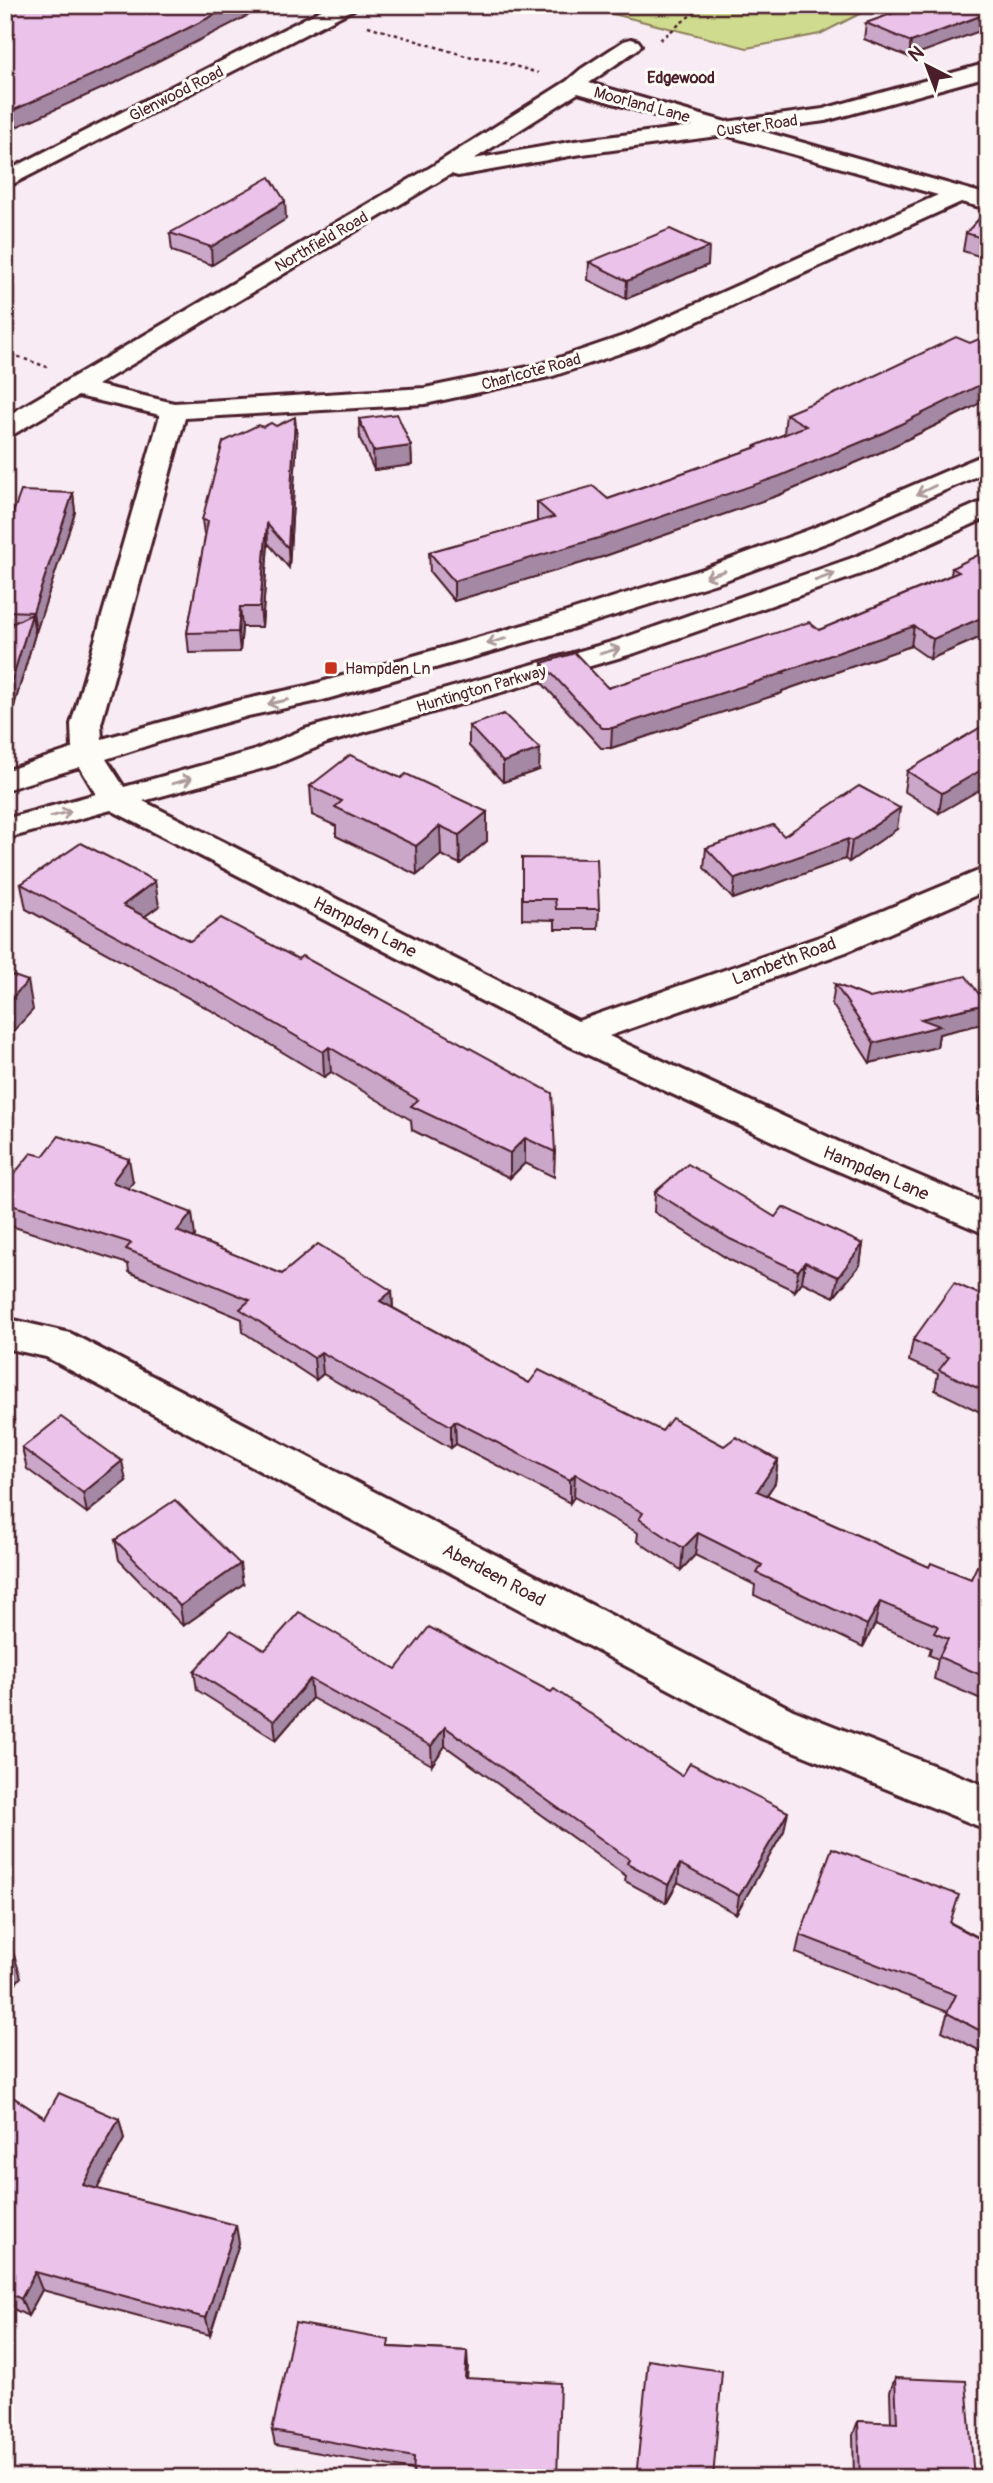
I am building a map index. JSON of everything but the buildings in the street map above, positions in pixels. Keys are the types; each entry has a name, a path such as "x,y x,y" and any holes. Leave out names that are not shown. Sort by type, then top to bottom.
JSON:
{"street":[{"name":"Glenwood Road","path":"5,181 338,10"},
{"name":"Northfield Road","path":"5,428 439,172 575,86 588,73 631,45"},
{"name":"Custer Road","path":"439,172 575,148 825,115 988,69"},
{"name":"Moorland Lane","path":"575,86 733,128 988,202"},
{"name":"Charlcote Road","path":"74,387 174,411 425,396 544,371 638,339 959,194"},
{"path":"116,800 88,755 86,724 174,411"},
{"path":"5,781 202,719 312,694 713,575 821,535 988,461"},
{"name":"Huntington Parkway","path":"5,829 264,758 316,736 625,647 865,563 988,506"},
{"name":"Hampden Lane","path":"116,800 576,1035 828,1152 988,1221"},
{"name":"Lambeth Road","path":"576,1035 834,944 988,877"},
{"name":"Aberdeen Road","path":"5,1333 56,1344 777,1724 988,1809"}],"path":[{"name":"Moorland Lane","path":"338,10 466,55 516,66 575,86"},
{"path":"5,352 54,369 74,387"}],"green space":[{"path":"578,5 877,5 820,34 747,48"}],"place":[{"name":"Hampden Ln","path":"331,668"}],"district":[{"name":"Edgewood","path":"681,77"}]}
